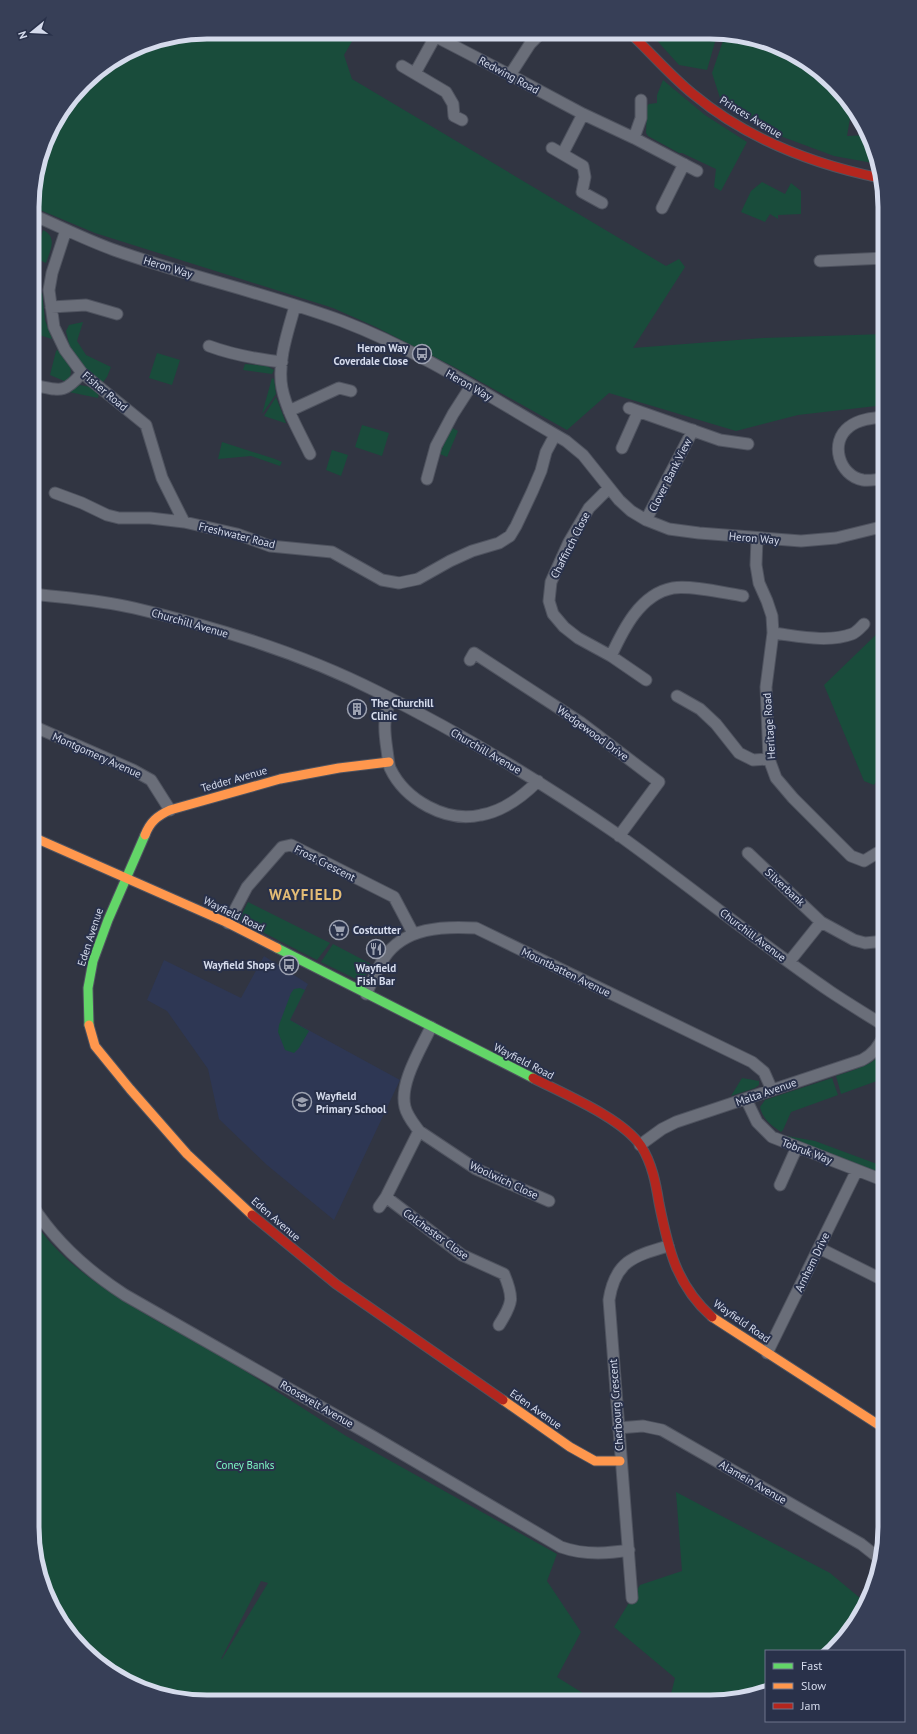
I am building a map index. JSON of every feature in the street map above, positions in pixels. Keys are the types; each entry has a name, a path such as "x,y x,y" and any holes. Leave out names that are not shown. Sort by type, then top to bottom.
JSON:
{"street":[{"name":"Redwing Road","path":"415,73 430,39"},
{"name":"Redwing Road","path":"440,39 583,114 634,138 697,171"},
{"path":"510,75 530,44 535,39"},
{"name":"Princes Avenue","path":"636,39 683,86 739,126 788,152 841,170 876,177"},
{"path":"402,66 446,92 453,104 454,116 462,120"},
{"path":"634,138 641,118 641,100"},
{"path":"563,153 583,114"},
{"path":"552,148 563,153 582,166 585,177 582,192 602,203"},
{"path":"662,208 684,164"},
{"name":"Heron Way","path":"39,218 116,251 295,306 343,322 383,339 425,360 555,435 584,455 619,500 631,512 646,520 669,528 699,533 801,541 836,538 878,528"},
{"name":"Fisher Road","path":"66,230 52,273 49,290 54,327 65,350 82,373 146,425 162,478 184,522"},
{"path":"820,261 878,258"},
{"path":"51,307 86,306 118,314"},
{"path":"295,306 282,362 282,387 289,411 310,454"},
{"path":"209,346 227,353 251,359 282,362"},
{"path":"39,386 58,390 67,388 71,386 82,373"},
{"path":"426,479 436,446 453,414 471,386"},
{"path":"289,411 339,388 351,391"},
{"name":"Clover Bank View","path":"622,448 634,410 720,440 748,444"},
{"path":"878,418 852,425 841,437 838,446 839,456 844,468 852,476 863,480 878,479"},
{"name":"Clover Bank View","path":"646,520 693,430"},
{"name":"Freshwater Road","path":"55,493 82,502 107,515 119,518 150,518 184,522 237,534 270,546 332,552 382,580 399,583 410,582 464,555 499,543 510,536 532,492 541,471 546,452 555,435"},
{"name":"Chaffinch Close","path":"609,488 589,508 569,542 551,582 549,601 553,614 564,627 578,638 610,656 646,680"},
{"name":"Heritage Road","path":"757,538 756,565 759,583 772,616 773,633 766,687 769,760 776,778 780,783 851,856 864,862 877,853"},
{"path":"610,656 620,637 637,611 656,594 673,588 743,596"},
{"name":"Churchill Avenue","path":"39,595 85,599 133,607 208,628 278,650 330,670 378,692 489,752 538,781 619,836 789,962 878,1022"},
{"path":"773,633 820,638 840,637 854,633 864,624"},
{"name":"Wedgewood Drive","path":"470,660 474,653 548,700 580,722 659,782 619,836"},
{"path":"678,696 700,709 716,724 739,753 753,760 769,760"},
{"path":"391,699 387,709 384,729 388,762 394,774 409,794 427,806 445,814 480,816 497,811 514,802 538,781"},
{"name":"Montgomery Avenue","path":"39,729 133,770 151,780 170,810"},
{"name":"Tedder Avenue","path":"126,878 148,827 156,817 170,810 285,778 339,768 388,762"},
{"name":"Wayfield Road","path":"39,840 228,923 603,1114 619,1125 640,1145 654,1176 668,1246 674,1265 683,1282 700,1306 716,1320 878,1424"},
{"name":"Frost Crescent","path":"228,923 247,887 282,847 290,845 394,898 413,934"},
{"name":"Silverbank","path":"748,853 821,922 854,940 865,943 878,942"},
{"name":"Eden Avenue","path":"126,878 102,933 93,961 88,988 88,1013 90,1031 95,1046 130,1089 187,1154 226,1192 281,1240 336,1284 587,1458 602,1462 620,1461"},
{"path":"789,962 821,922"},
{"name":"Mountbatten Avenue","path":"366,994 390,949 413,934 441,927 476,928 752,1062 764,1072 772,1090"},
{"path":"379,1207 386,1197 419,1131 411,1120 405,1106 404,1086 431,1027"},
{"name":"Malta Avenue","path":"640,1145 662,1129 676,1122 862,1060 870,1056 878,1046"},
{"name":"Tobruk Way","path":"746,1099 757,1122 772,1137 878,1178"},
{"name":"Woolwich Close","path":"419,1131 476,1169 549,1201"},
{"path":"780,1185 797,1147"},
{"name":"Arnhem Drive","path":"767,1353 857,1170"},
{"name":"Colchester Close","path":"386,1197 462,1255 504,1274 509,1287 511,1306 499,1325"},
{"name":"Roosevelt Avenue","path":"39,1214 61,1243 80,1263 125,1295 372,1436 562,1547 576,1551 595,1553 611,1553 628,1550"},
{"name":"Cherbourg Crescent","path":"632,1598 608,1300 611,1285 616,1274 630,1260 639,1255 668,1246"},
{"path":"819,1248 878,1278"},
{"name":"Alamein Avenue","path":"618,1428 643,1426 662,1430 861,1544 876,1556"}],"shaded area":[{"name":"Wayfield Primary School","path":"264,956 308,984 290,1020 400,1080 334,1220 267,1165 219,1119 208,1069 167,1011 147,1000 164,960 241,998"}],"green space":[{"path":"353,39 344,55 352,79 666,266 679,259 685,267 633,348 763,338 878,334 878,406 798,415 736,431 609,393 567,430 456,368 376,327 333,308 95,233 39,210 40,185 48,153 61,123 88,88 114,67 133,56 153,48 185,40"},
{"path":"656,39 716,39 707,70 679,65"},
{"path":"724,39 743,42 764,48 794,61 829,88 850,114 847,136 862,135 872,163 834,156 783,137 752,120 720,98 712,73"},
{"path":"663,80 705,115 747,142 721,191 714,187 716,169 679,153 648,136 646,133 647,106 649,104 657,103 657,95"},
{"path":"762,182 785,194 791,183 801,191 801,214 778,215 778,219 770,214 765,222 741,212 751,191"},
{"path":"43,230 48,233 52,240 51,249 46,263 39,260 39,244"},
{"path":"42,292 45,320 52,339 39,335 39,302"},
{"path":"83,322 77,341 86,355 111,367 107,377 101,385 85,372 67,346 69,344 66,331 69,325"},
{"path":"59,349 68,362 71,370 71,374 66,383 50,375 56,351"},
{"path":"157,353 180,360 172,385 149,378"},
{"path":"245,364 267,366 274,370 272,374 243,370"},
{"path":"272,378 274,379 276,394 262,414"},
{"path":"80,385 90,387 99,393 98,398 69,392"},
{"path":"276,397 286,423 264,416"},
{"path":"362,425 389,433 382,456 355,447"},
{"path":"451,427 458,431 447,457 440,454"},
{"path":"222,442 282,462 280,466 251,456 218,459"},
{"path":"332,450 348,455 341,476 326,470"},
{"path":"878,633 878,778 874,785 864,781 824,685"},
{"path":"248,902 330,943 317,960 239,920"},
{"path":"333,944 371,964 362,982 321,962"},
{"path":"300,988 305,990 290,1020 309,1031 299,1048 294,1053 285,1050 278,1032 279,1025 291,993 294,989"},
{"path":"878,1057 878,1081 841,1094 836,1076 869,1064"},
{"path":"742,1078 759,1081 759,1085 755,1088 731,1096"},
{"path":"832,1078 838,1095 791,1112 781,1132 765,1119 761,1112 760,1107 765,1100"},
{"path":"787,1136 815,1141 878,1164 878,1173 787,1138"},
{"name":"Coney Banks","path":"39,1228 58,1250 74,1265 130,1305 166,1326 172,1324 346,1436 557,1554 547,1581 581,1632 557,1677 586,1695 196,1695 174,1692 133,1678 114,1667 96,1653 81,1638 61,1611 48,1581 40,1549","holes":["261,1581 268,1583 222,1659"]},
{"path":"676,1492 830,1573 862,1599 850,1620 824,1650 765,1650 765,1686 732,1694 671,1695 675,1678 614,1627 640,1585 682,1571"}],"traffic: fast":[{"path":"89,1025 88,988 93,961 108,920 145,835"},
{"path":"277,948 533,1078"}],"traffic: slow":[{"path":"145,835 149,826 154,820 170,810 280,779 339,768 389,762"},
{"path":"39,840 228,923 277,948"},
{"path":"89,1025 95,1046 130,1089 187,1154 252,1215"},
{"path":"712,1317 878,1424"},
{"path":"503,1400 570,1447 595,1461 620,1461"}],"traffic: jam":[{"path":"636,39 693,94 735,124 781,148 830,165 876,177"},
{"path":"533,1078 607,1116 632,1136 641,1146 648,1159 653,1174 666,1235 675,1265 690,1292 712,1317"},
{"path":"252,1215 336,1284 503,1400"}],"place":[{"name":"Heron Way Coverdale Close","path":"422,354"},
{"name":"The Churchill Clinic","path":"357,709"},
{"name":"Costcutter","path":"339,930"},
{"name":"Wayfield Fish Bar","path":"376,949"},
{"name":"Wayfield Shops","path":"289,965"},
{"name":"Wayfield Primary School","path":"302,1102"}],"district":[{"name":"WAYFIELD","path":"306,895"}]}
